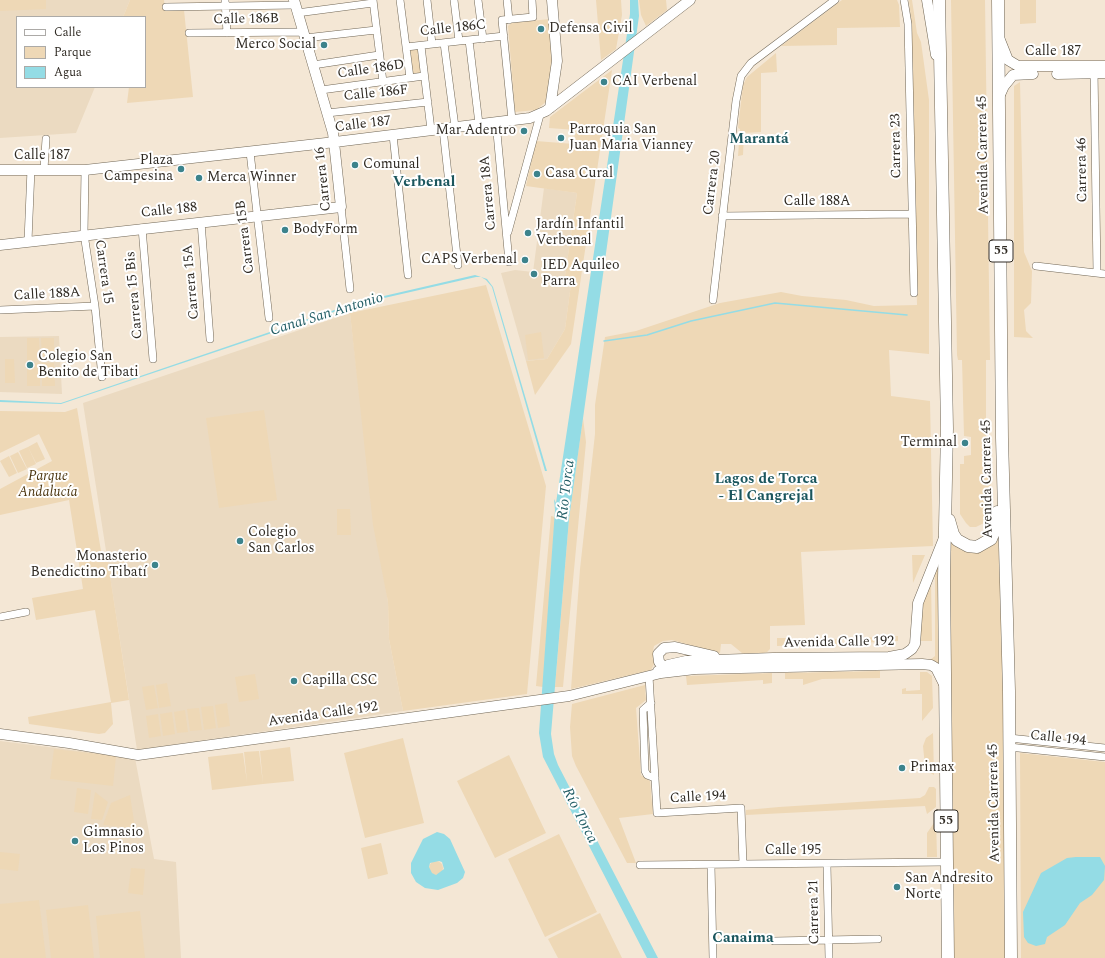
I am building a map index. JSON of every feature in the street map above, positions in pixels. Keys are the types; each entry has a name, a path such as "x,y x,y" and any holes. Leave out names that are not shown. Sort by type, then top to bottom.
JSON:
{"highway":[{"name":"55","path":"939,0 947,428 944,684 948,958"},
{"name":"Avenida Carrera 45","path":"998,0 1002,438 1009,742 1011,958"},
{"path":"946,507 953,534 961,544 977,547 991,538 997,524 998,486 1002,438"}],"street":[{"path":"400,0 410,78"},
{"path":"427,0 432,44"},
{"path":"454,0 459,41"},
{"path":"478,0 483,39"},
{"path":"507,0 504,36 512,120"},
{"path":"506,20 533,18 532,0"},
{"path":"550,108 557,61 552,0"},
{"name":"Calle 187","path":"0,170 85,170 250,152 530,118 550,108 690,0"},
{"name":"Carrera 20","path":"713,300 736,101 739,84 744,70 751,63 835,0"},
{"name":"Carrera 23","path":"904,0 908,24 914,293"},
{"path":"927,0 941,81"},
{"path":"166,7 225,3 295,6 373,1 383,82"},
{"path":"225,3 227,33"},
{"name":"Carrera 16","path":"295,6 321,90 335,142 350,289"},
{"name":"Calle 186B","path":"189,33 304,35 376,30"},
{"name":"Calle 187","path":"998,32 1005,54 1012,64 1018,66 1094,70 1105,73"},
{"name":"Calle 186C","path":"406,47 504,36"},
{"path":"469,40 479,124"},
{"path":"444,43 455,128"},
{"path":"421,46 431,130"},
{"path":"313,65 379,55"},
{"name":"Calle 187","path":"998,99 1010,78 1017,74 1094,70 1105,66"},
{"name":"Carrera 46","path":"1094,70 1097,273"},
{"name":"Calle 186D","path":"321,90 424,76"},
{"path":"552,89 555,97 563,98"},
{"name":"Calle 186F","path":"327,112 428,102"},
{"path":"507,238 540,114"},
{"name":"Carrera 18A","path":"496,122 509,262"},
{"path":"443,129 458,265"},
{"path":"393,135 408,275"},
{"path":"44,169 46,139"},
{"name":"Carrera 15B","path":"250,152 269,318"},
{"path":"28,241 30,169"},
{"name":"Carrera 15","path":"85,170 84,234 95,306 102,377"},
{"name":"Calle 188","path":"0,245 84,234 342,207"},
{"name":"Calle 188A","path":"722,216 912,214"},
{"name":"Carrera 15A","path":"201,222 210,339"},
{"name":"Carrera 15 Bis","path":"142,228 153,359"},
{"path":"1036,266 1105,274"},
{"name":"Calle 188A","path":"0,310 95,306"},
{"name":"Avenida Calle 192","path":"0,734 64,742 138,755 558,697 676,670 901,656 909,652 914,647 916,640 916,612 919,599 945,536"},
{"path":"0,617 26,612"},
{"path":"676,670 664,667 659,662 658,654 664,648 668,647 725,659"},
{"name":"Avenida Calle 192","path":"649,676 664,667 680,661 725,659 773,663 928,665 936,668 944,684"},
{"name":"Calle 194","path":"649,676 657,813 741,808 743,864"},
{"name":"Calle 194","path":"1009,742 1105,748"},
{"name":"Calle 194","path":"1009,742 1105,757"},
{"name":"Calle 195","path":"640,865 827,865 947,862"},
{"path":"712,864 713,958"},
{"name":"Carrera 21","path":"827,865 829,958"},
{"path":"774,941 829,938 878,939"}],"shaded area":[{"path":"0,0 130,0 123,16 16,16 16,88 95,88 76,133 0,138"},
{"name":"IED Aquileo Parra","path":"544,188 577,193 565,276 571,284 565,329 547,359 526,361 501,273 515,270 533,272"},
{"name":"Colegio San Carlos","path":"350,313 362,415 388,602 389,639 403,711 137,750 83,403"},
{"name":"Colegio San Benito de Tibati","path":"59,336 62,394 0,392 0,337"},
{"name":"Gimnasio Los Pinos","path":"0,741 135,758 154,859 176,862 181,958 0,958"}],"green space":[{"path":"0,0 46,0 46,9 0,11"},
{"path":"130,0 164,0 165,10 184,10 193,97 127,103 129,88 146,88 146,16 123,16"},
{"path":"596,0 621,0 622,15 616,49 601,60"},
{"path":"639,0 666,0 667,10 646,26 641,15"},
{"path":"842,0 897,0 899,5 900,27 837,28 837,45 781,46"},
{"path":"909,0 912,0 917,33 921,42 929,100 929,354 889,350 891,396 930,401 933,546 801,552 805,625 770,626 770,649 767,652 742,653 731,644 721,644 720,653 672,640 663,641 654,646 654,664 651,670 571,689 580,569 595,434 595,405 605,337 636,331 720,303 781,292 802,296 846,300 874,306 917,305 911,19"},
{"path":"951,0 985,0 990,360 986,360 986,433 987,463 990,463 991,500 986,522 976,527 970,527 960,514 960,464 964,464 964,456 971,455 971,437 964,436 962,360 958,360 957,355"},
{"path":"1020,0 1036,0 1036,23 1020,24"},
{"path":"550,19 554,56 547,101 536,110 515,112 508,26 511,23"},
{"path":"418,47 421,73 412,74 409,48"},
{"path":"776,53 777,72 761,73 761,132 744,133 743,155 738,156 740,129 738,128 743,85 747,77"},
{"path":"612,70 571,344 535,395 526,361 547,359 565,329 571,284 566,284 567,276 565,276 577,193 526,186 536,141 574,144 575,130 549,128 550,117"},
{"path":"1020,82 1024,252 1032,271 1031,303 1024,310 1026,331 1033,338 1014,337 1014,86"},
{"path":"486,285 546,486 527,694 403,711 389,639 388,602 373,525 350,313"},
{"path":"541,332 544,358 528,360 525,335"},
{"path":"27,338 39,338 40,360 27,361"},
{"path":"41,338 54,338 54,360 42,360"},
{"path":"5,359 14,359 15,383 5,383"},
{"path":"40,363 40,386 27,386 27,364"},
{"path":"42,363 54,363 55,386 42,386"},
{"name":"Parque Andalucía","path":"77,408 101,551 107,556 129,700 111,703 113,724 105,733 99,734 29,724 28,717 111,702 95,610 36,620 32,598 83,589 69,500 0,515 0,489 52,461 39,434 0,453 0,411 65,412"},
{"path":"264,410 277,500 219,508 206,418"},
{"path":"583,418 586,442 563,687 555,687 569,519"},
{"path":"37,442 45,459 36,463 28,447"},
{"path":"28,447 36,464 27,468 19,451"},
{"path":"18,452 27,469 18,473 10,456"},
{"path":"9,456 17,473 9,477 0,461"},
{"path":"337,509 350,509 351,535 337,535"},
{"path":"551,516 555,517 543,687 536,686"},
{"path":"950,540 961,550 972,553 985,550 998,540 1003,637 1007,958 953,958 949,715"},
{"path":"941,550 939,668 930,660 935,656 935,570"},
{"path":"912,555 925,555 913,583"},
{"path":"931,580 932,641 920,641 920,610"},
{"path":"898,636 898,641 858,643 858,638"},
{"path":"777,638 787,638 791,641 840,639 841,644 777,646"},
{"path":"880,671 880,678 822,679 803,685 803,679 785,679 785,673"},
{"path":"920,672 927,672 932,676 933,708 922,721 922,694 902,694 902,689 906,688 906,691 920,690"},
{"path":"772,673 772,683 763,684 763,680 687,685 686,676"},
{"path":"255,674 259,699 239,702 235,677"},
{"path":"167,683 171,706 159,708 156,685"},
{"path":"154,685 158,708 146,710 142,687"},
{"path":"645,685 646,700 636,708 641,775 650,781 653,814 619,818 636,863 627,863 572,756 570,727 572,704"},
{"path":"227,703 230,726 218,728 215,705"},
{"path":"213,706 216,728 204,730 201,707"},
{"path":"199,708 202,730 190,731 187,709"},
{"path":"185,710 188,732 177,733 174,712"},
{"path":"172,712 175,734 163,736 160,714"},
{"path":"158,714 161,736 149,738 146,716"},
{"path":"933,733 934,775 927,771 925,766 923,746 926,738"},
{"path":"403,738 424,823 365,838 344,753"},
{"path":"290,747 294,781 263,784 260,751"},
{"path":"54,749 116,756 113,786 50,779"},
{"path":"259,751 263,784 212,790 208,757 243,753 247,782 244,752"},
{"path":"1020,753 1105,762 1105,958 1021,958"},
{"path":"509,755 546,833 495,858 457,781"},
{"path":"929,787 934,787 936,789 936,807 927,814 925,806 746,815 746,810 920,798 925,795"},
{"path":"77,788 91,790 88,814 74,812"},
{"path":"95,792 108,802 102,820 91,819"},
{"path":"130,795 135,828 103,825 111,803"},
{"path":"936,820 937,857 927,857 927,833"},
{"path":"559,834 597,912 545,937 508,859"},
{"path":"381,843 388,874 368,879 361,848"},
{"path":"0,852 20,854 18,871 0,869"},
{"path":"433,861 439,861 443,865 443,871 439,875 433,875 429,871 429,865"},
{"path":"131,868 145,869 143,895 128,893"},
{"path":"39,900 46,958 0,958 0,904"},
{"path":"88,905 94,958 51,958 46,910"},
{"path":"140,911 145,958 100,958 96,916"},
{"path":"600,913 622,958 558,958 548,939"}],"water":[{"name":"Río Torca","path":"630,0 638,0 639,16 569,519 551,734 554,754 558,765 658,958 647,958 543,757 539,733 555,510 554,499 556,503 630,14"},
{"path":"475,275 481,277 358,304 61,404 0,402 0,400 61,403 358,302"},
{"path":"481,277 487,279 493,287 547,471 545,471 492,287"},
{"path":"437,832 444,834 450,839 465,872 463,878 457,883 438,890 425,888 416,882 411,873 411,863 423,839","holes":["439,861 442,862 444,869 436,875 432,873 429,867 430,863"]},
{"path":"1100,857 1105,866 1104,880 1092,895 1080,903 1065,925 1047,937 1045,944 1036,946 1028,943 1024,937 1023,912 1041,873 1067,858"}],"waterway":[{"path":"604,341 647,335 691,321 775,303 907,315"}],"place":[{"name":"Defensa Civil","path":"541,29"},
{"name":"Merco Social","path":"324,45"},
{"name":"CAI Verbenal","path":"604,82"},
{"name":"Mar Adentro","path":"524,131"},
{"name":"Parroquia San Juan Maria Vianney","path":"561,138"},
{"name":"Comunal","path":"355,165"},
{"name":"Plaza Campesina","path":"181,169"},
{"name":"Casa Cural","path":"537,174"},
{"name":"Merca Winner","path":"199,178"},
{"name":"BodyForm","path":"285,230"},
{"name":"Jardín Infantil Verbenal","path":"528,233"},
{"name":"CAPS Verbenal","path":"525,260"},
{"name":"IED Aquileo Parra","path":"534,274"},
{"name":"Colegio San Benito de Tibati","path":"30,365"},
{"name":"Terminal","path":"965,443"},
{"name":"Colegio San Carlos","path":"240,541"},
{"name":"Monasterio Benedictino Tibatí","path":"155,565"},
{"name":"Capilla CSC","path":"294,681"},
{"name":"Primax","path":"902,768"},
{"name":"Gimnasio Los Pinos","path":"75,841"},
{"name":"San Andresito Norte","path":"897,887"}],"district":[{"name":"Marantá","path":"759,140"},
{"name":"Verbenal","path":"424,183"},
{"name":"Lagos de Torca - El Cangrejal","path":"766,488"},
{"name":"Canaima","path":"743,939"}],"water label":[{"name":"Canal San Antonio","path":"327,315"}]}
